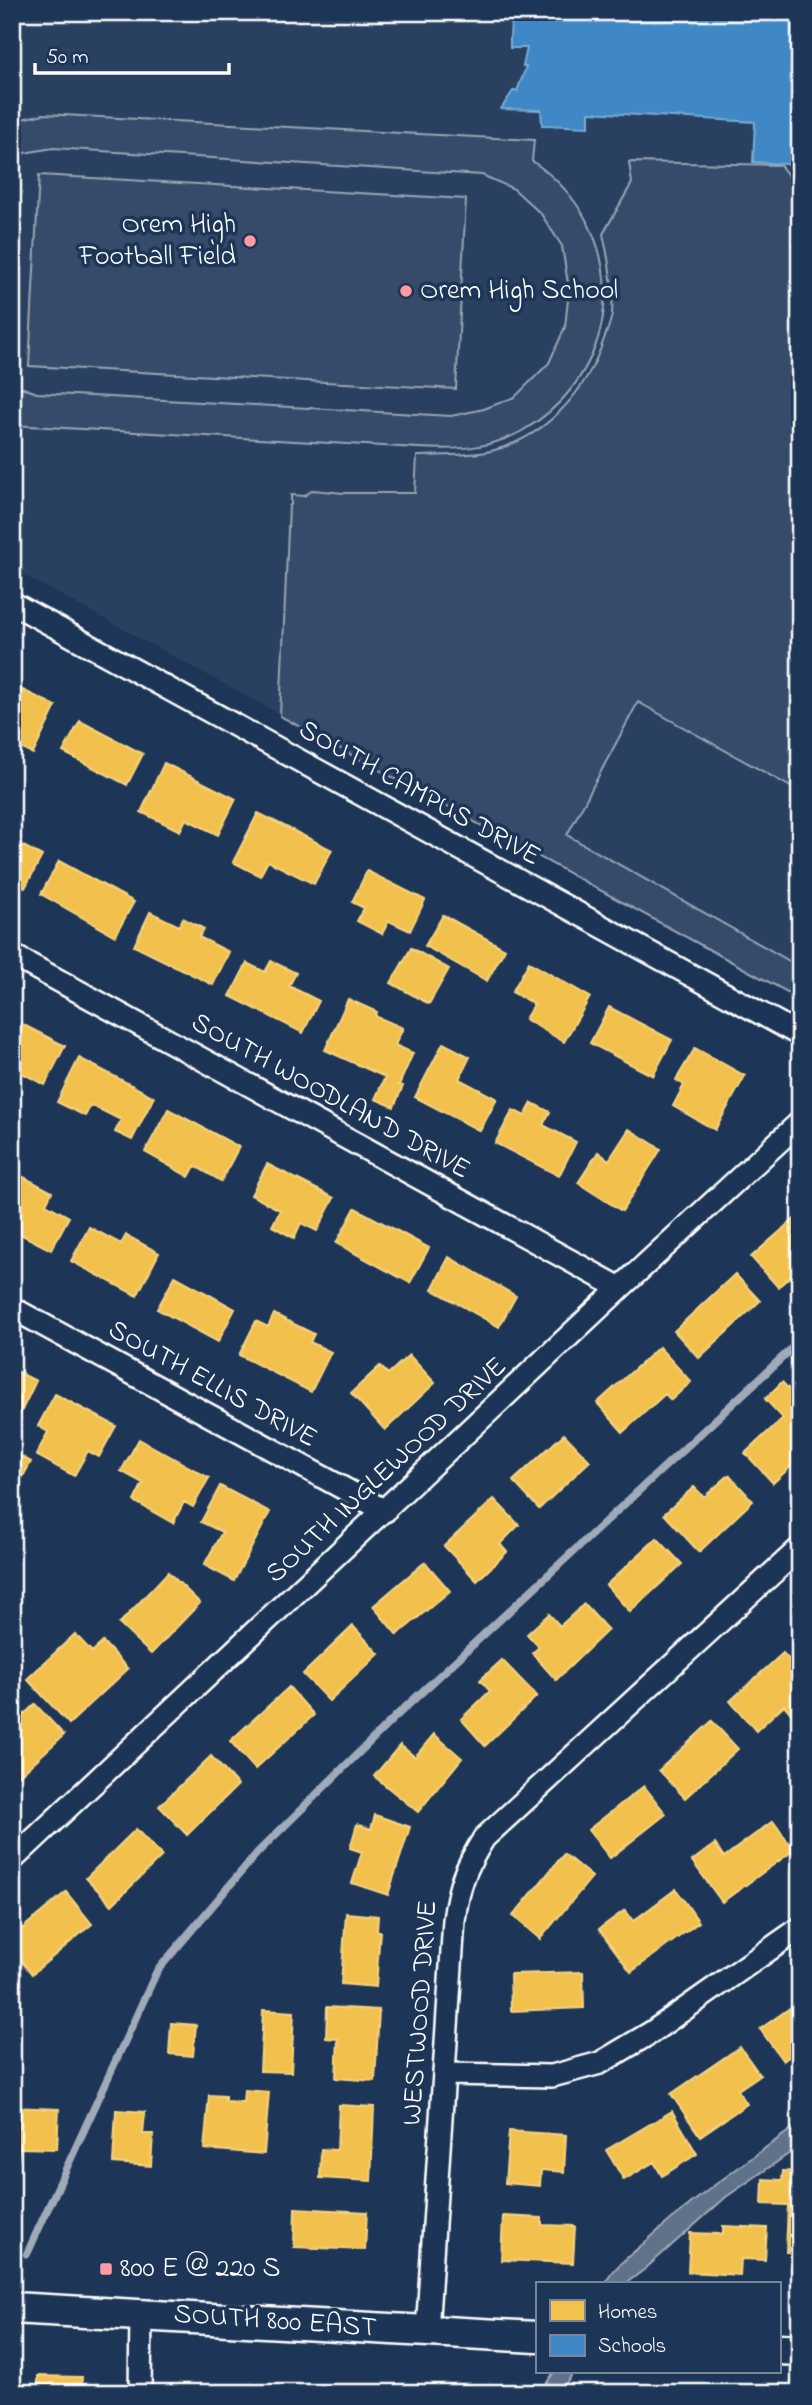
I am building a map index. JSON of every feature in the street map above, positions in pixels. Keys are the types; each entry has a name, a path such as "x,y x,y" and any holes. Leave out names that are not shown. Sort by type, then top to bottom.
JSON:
{"main road":[{"name":"SOUTH 800 EAST","path":"12,2308 536,2337"},
{"path":"780,2349 800,2350"}],"street":[{"name":"SOUTH CAMPUS DRIVE","path":"12,603 800,1035"},
{"name":"SOUTH WOODLAND DRIVE","path":"12,955 620,1288"},
{"name":"SOUTH INGLEWOOD DRIVE","path":"12,1860 800,1122"},
{"name":"SOUTH ELLIS DRIVE","path":"12,1308 385,1511"},
{"name":"WESTWOOD DRIVE","path":"427,2332 458,1891 464,1872 484,1838 800,1548"},
{"path":"444,2074 552,2076 600,2063 652,2032 800,1928"},
{"path":"140,2393 141,2314"}],"shaded area":[{"name":"Orem High School","path":"12,12 800,12 800,997 12,569"},
{"path":"44,114 534,140 532,161 565,190 588,223 601,260 605,299 598,337 582,373 557,405 510,437 471,447 418,448 12,425 12,384 37,393 451,416 484,409 515,397 549,363 565,327 569,290 562,246 541,214 514,189 482,175 53,148 24,153 12,159 12,121"},
{"path":"629,162 780,165 790,178 800,178 800,792 638,702 567,835 800,967 800,999 280,716 291,495 304,496 313,490 415,493 417,456 461,455 507,446 526,437 560,411 586,378 611,320 612,284 603,234 632,183"},
{"name":"Orem High Football Field","path":"39,175 466,199 456,389 29,366"},
{"path":"800,2123 800,2146 726,2197 628,2282 606,2282 621,2263 719,2182"},
{"path":"553,2374 572,2374 560,2393 540,2393"}],"building: Homes":[{"path":"12,685 56,706 33,754 12,744"},
{"path":"80,721 143,754 127,785 63,752"},
{"path":"164,763 236,799 218,835 186,819 180,831 141,812"},
{"path":"258,813 332,850 314,884 268,861 260,876 233,862"},
{"path":"12,840 42,856 25,888 12,881"},
{"path":"59,861 134,902 115,936 41,894"},
{"path":"367,871 425,900 410,931 389,921 382,934 357,921 364,908 352,902"},
{"path":"150,912 179,926 183,918 204,929 199,937 229,952 213,985 134,946"},
{"path":"443,915 505,949 487,981 425,946"},
{"path":"411,948 449,969 429,1004 391,983"},
{"path":"271,961 296,973 289,986 319,1001 303,1033 230,996 247,963 265,972"},
{"path":"529,962 590,997 564,1042 525,1019 534,1004 512,992"},
{"path":"348,999 377,1012 375,1016 403,1028 395,1045 413,1053 399,1085 403,1086 394,1107 375,1099 385,1077 325,1050"},
{"path":"609,1007 672,1040 653,1076 590,1043"},
{"path":"12,1019 65,1046 45,1085 12,1068"},
{"path":"443,1043 470,1057 459,1079 497,1099 480,1131 415,1097"},
{"path":"695,1048 745,1076 715,1130 673,1106 684,1085 676,1080"},
{"path":"79,1058 154,1097 132,1140 115,1132 121,1120 91,1105 85,1116 57,1102"},
{"path":"532,1103 550,1112 543,1125 576,1142 559,1176 495,1143 513,1110 525,1116"},
{"path":"168,1109 239,1147 221,1181 195,1166 189,1177 145,1152"},
{"path":"629,1129 661,1149 622,1211 578,1183 598,1152 609,1160"},
{"path":"267,1164 334,1198 317,1231 301,1223 294,1238 272,1226 280,1210 251,1195"},
{"path":"12,1171 52,1192 46,1204 69,1217 51,1250 12,1230"},
{"path":"355,1208 429,1248 410,1283 336,1243"},
{"path":"800,1214 800,1268 778,1287 751,1257"},
{"path":"89,1227 121,1244 126,1235 159,1253 137,1296 71,1261"},
{"path":"449,1257 516,1296 499,1327 432,1289"},
{"path":"735,1274 760,1301 699,1358 674,1331"},
{"path":"175,1276 235,1309 218,1342 157,1309"},
{"path":"274,1314 314,1334 310,1342 331,1352 311,1392 239,1355 256,1321 268,1327"},
{"path":"659,1347 691,1382 671,1400 665,1394 623,1432 597,1403"},
{"path":"409,1355 435,1383 385,1430 351,1393 380,1366 388,1374"},
{"path":"12,1369 36,1381 20,1414 12,1411"},
{"path":"782,1382 800,1401 800,1458 773,1483 745,1453 783,1418 765,1399"},
{"path":"55,1394 116,1426 99,1457 88,1451 74,1476 36,1455 48,1432 38,1426"},
{"path":"564,1434 590,1461 539,1509 513,1481"},
{"path":"139,1439 209,1478 193,1507 184,1502 173,1523 134,1501 143,1483 121,1471"},
{"path":"12,1451 31,1462 20,1482 12,1478"},
{"path":"729,1475 753,1501 699,1552 664,1514 694,1487 704,1497"},
{"path":"220,1486 270,1512 234,1581 204,1565 222,1532 201,1522"},
{"path":"494,1499 519,1525 500,1544 507,1552 477,1581 444,1546"},
{"path":"657,1538 682,1564 630,1612 606,1585"},
{"path":"425,1562 450,1591 397,1635 373,1606"},
{"path":"168,1572 200,1603 151,1654 119,1624"},
{"path":"584,1604 608,1630 556,1680 532,1653 539,1647 527,1634 549,1614 560,1626"},
{"path":"353,1626 379,1654 329,1701 303,1674"},
{"path":"75,1634 92,1652 103,1642 128,1669 69,1724 27,1679"},
{"path":"783,1653 800,1672 800,1714 795,1718 784,1705 756,1731 730,1701"},
{"path":"502,1660 537,1696 485,1746 461,1719 490,1691 480,1680"},
{"path":"289,1687 314,1715 255,1769 230,1741"},
{"path":"35,1704 64,1735 12,1782 12,1726"},
{"path":"712,1721 738,1749 685,1798 659,1770"},
{"path":"434,1734 462,1758 418,1812 374,1776 400,1745 415,1757"},
{"path":"211,1756 238,1785 187,1835 159,1806"},
{"path":"644,1786 666,1814 610,1858 588,1830"},
{"path":"800,1799 800,1816 792,1804"},
{"path":"375,1815 410,1827 388,1895 352,1883 362,1852 350,1848 357,1824 371,1829"},
{"path":"773,1821 794,1850 722,1902 692,1861 715,1844 724,1857"},
{"path":"136,1829 162,1856 112,1905 86,1878"},
{"path":"564,1854 592,1877 540,1939 513,1916"},
{"path":"676,1889 699,1922 631,1972 599,1929 625,1910 633,1921"},
{"path":"66,1892 92,1924 32,1974 12,1950 12,1937"},
{"path":"346,1913 378,1916 377,1931 380,1931 376,1987 341,1984"},
{"path":"583,1972 584,2008 511,2011 510,1974"},
{"path":"800,2001 800,2049 783,2061 760,2029"},
{"path":"327,2007 379,2010 375,2081 336,2078 338,2039 326,2038"},
{"path":"263,2010 294,2012 291,2072 260,2071"},
{"path":"171,2023 196,2025 193,2056 169,2054"},
{"path":"740,2047 760,2075 738,2090 747,2104 700,2136 671,2094"},
{"path":"244,2090 269,2092 264,2154 204,2149 209,2095 225,2096 225,2101 243,2102"},
{"path":"339,2105 374,2107 371,2181 320,2178 321,2149 337,2150"},
{"path":"12,2107 59,2109 57,2149 19,2148 18,2161 12,2160"},
{"path":"116,2110 145,2112 143,2134 153,2134 151,2166 113,2163"},
{"path":"672,2111 697,2154 662,2176 654,2162 624,2180 606,2150"},
{"path":"509,2131 566,2135 564,2172 541,2170 540,2186 505,2183"},
{"path":"783,2171 800,2172 800,2252 786,2252 788,2205 762,2204 763,2179 782,2180"},
{"path":"295,2208 367,2212 365,2250 294,2247"},
{"path":"503,2216 542,2218 542,2225 575,2226 573,2263 501,2260"},
{"path":"723,2226 767,2228 765,2260 741,2259 740,2275 688,2272 690,2233 723,2234"},
{"path":"38,2376 82,2377 81,2393 38,2393"},
{"path":"205,2388 256,2390 256,2393 205,2393"}],"building: Schools":[{"path":"527,12 800,12 800,165 753,162 755,122 589,112 589,127 542,125 541,110 501,109 513,91 517,91 526,67 523,66 527,48 510,48 510,36 511,23 529,23"}],"waterway":[{"path":"27,2254 157,1971 258,1852 395,1717 800,1341"}],"place":[{"name":"Orem High Football Field","path":"250,241"},
{"name":"Orem High School","path":"406,291"},
{"name":"800 E @ 220 S","path":"106,2269"}]}
